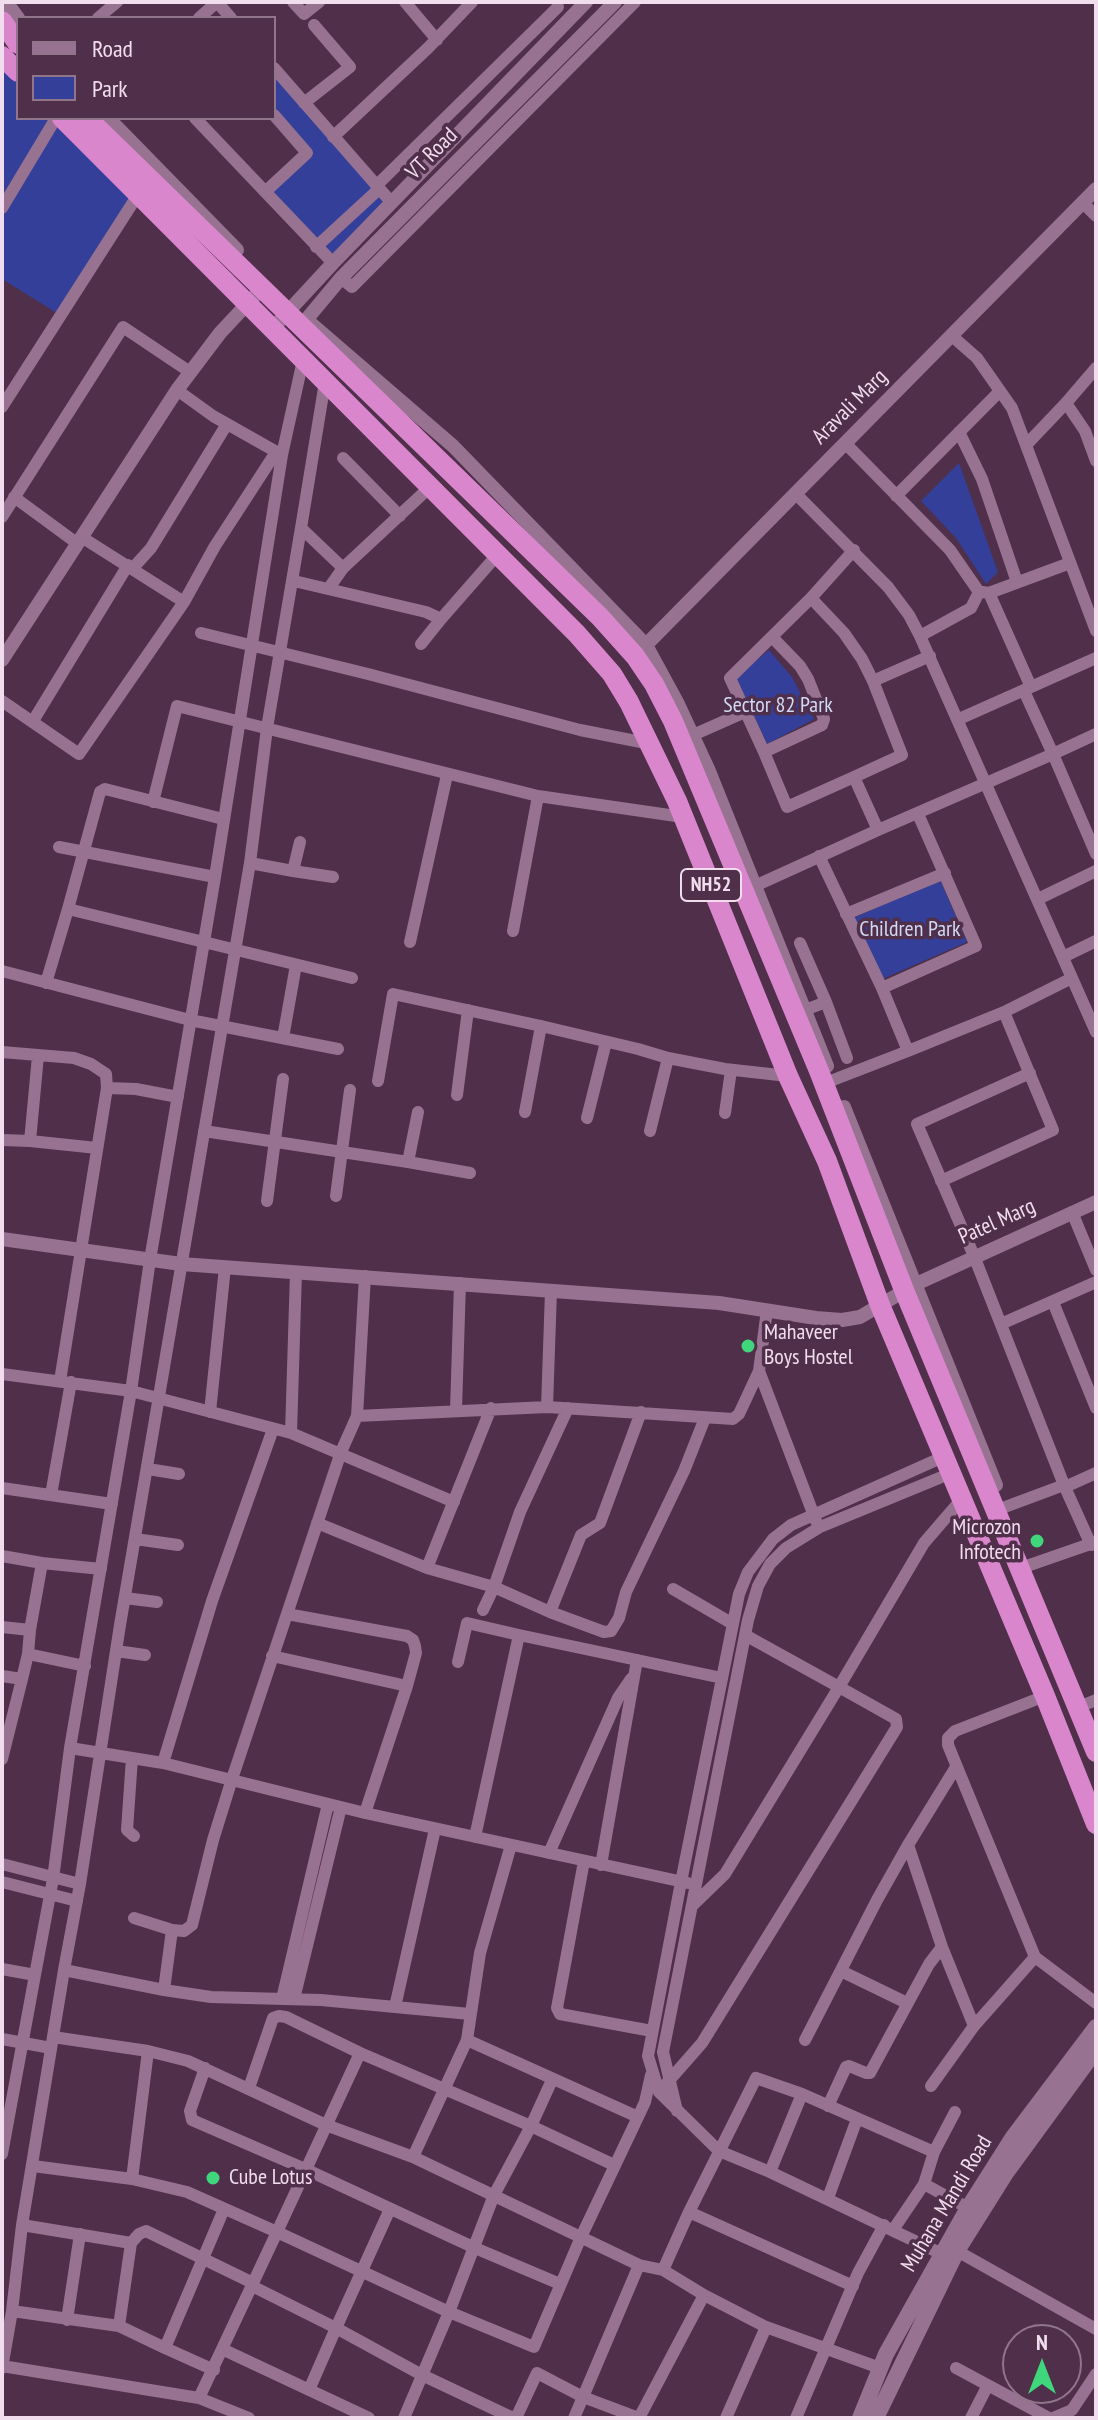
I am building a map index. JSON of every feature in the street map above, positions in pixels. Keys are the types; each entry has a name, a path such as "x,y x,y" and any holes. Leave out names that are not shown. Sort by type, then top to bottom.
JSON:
{"highway":[{"path":"7,7 16,37"},
{"name":"NH52","path":"64,120 595,652 629,702 683,817 788,1076 827,1161 880,1305 1096,1824"},
{"name":"NH52","path":"89,120 296,316 600,617 640,651 679,735 910,1287 1025,1567 1096,1752"}],"main road":[{"name":"Muhana Mandi Road","path":"860,2418 883,2361 949,2250 968,2208 1013,2137 1096,2027"},
{"path":"876,2418 903,2362 949,2250 1096,2050"}],"street":[{"path":"100,16 117,2"},
{"path":"201,16 217,2"},
{"path":"293,2 304,14 319,2"},
{"path":"405,2 437,40"},
{"path":"333,137 437,40 472,2"},
{"name":"VT Road","path":"280,336 333,263 586,2"},
{"name":"VT Road","path":"296,316 341,278 615,2"},
{"path":"341,278 352,287 635,2"},
{"path":"316,247 556,4 570,18"},
{"path":"304,103 350,67 314,25"},
{"path":"276,70 392,203"},
{"path":"265,192 307,153 276,117"},
{"path":"2,208 55,120"},
{"path":"110,120 296,316"},
{"path":"197,120 333,263"},
{"name":"Aravali Marg","path":"640,651 1096,189"},
{"path":"2,407 139,193"},
{"path":"1083,203 1096,216"},
{"path":"2,660 177,390 245,303 263,287"},
{"path":"2,517 123,327 190,372"},
{"path":"952,336 977,358 1012,408 1096,631"},
{"path":"3,2148 53,1879 70,1748 215,877 279,453 303,360"},
{"path":"1027,444 1096,368"},
{"path":"249,2418 199,2398 2,2366 22,2225 116,1651 236,950 267,728 325,382"},
{"path":"177,390 227,424 279,453"},
{"path":"896,496 1000,391"},
{"path":"1066,403 1085,431 1096,461"},
{"path":"33,721 131,567 151,548 227,424"},
{"path":"959,432 982,479 1017,582"},
{"path":"845,443 950,550 984,592 1096,854"},
{"path":"2,701 79,754 184,602 215,546 279,453"},
{"path":"343,458 400,516"},
{"path":"329,588 343,568 430,487"},
{"path":"795,493 854,550 909,615 959,719 1096,1032"},
{"path":"14,497 80,541 131,567 184,602"},
{"path":"301,528 343,568"},
{"path":"811,598 844,633 862,659 902,755 787,807 730,678 773,638 854,550"},
{"path":"421,644 498,554"},
{"path":"920,636 971,608 984,592 1070,563"},
{"path":"294,581 426,612 441,619"},
{"path":"201,633 602,735 651,744"},
{"path":"764,752 822,725 824,719 800,666 773,638"},
{"path":"640,651 693,735 757,885 910,1287 1005,1507 1025,1567 1091,1702 1096,1730"},
{"path":"873,681 930,656"},
{"path":"959,719 1096,658"},
{"path":"153,802 177,706 538,796 683,817"},
{"path":"693,735 745,712"},
{"path":"757,885 1096,734"},
{"path":"410,942 447,775"},
{"path":"854,777 878,830"},
{"path":"46,983 100,792 105,789 223,819"},
{"path":"513,931 538,796"},
{"path":"882,988 976,946 918,814"},
{"path":"293,871 300,842"},
{"path":"59,847 215,877"},
{"path":"819,856 882,988 908,1051"},
{"path":"250,863 333,877"},
{"path":"1038,899 1096,871"},
{"path":"846,914 945,873"},
{"path":"68,909 352,978"},
{"path":"1063,957 1096,941"},
{"path":"800,943 847,1058"},
{"path":"283,1038 296,965"},
{"path":"2,971 190,1020 338,1049"},
{"path":"833,1080 1004,1012 1072,978"},
{"path":"378,1081 393,994 668,1058 731,1070 788,1076"},
{"path":"805,1010 826,1002"},
{"path":"457,1095 468,1010"},
{"path":"941,1181 1053,1130 1004,1012"},
{"path":"525,1112 541,1026"},
{"path":"587,1118 606,1042"},
{"path":"2,1052 74,1058 106,1074 107,1088 81,1250 51,1495"},
{"path":"30,1141 38,1056"},
{"path":"650,1131 668,1058"},
{"path":"725,1113 731,1070"},
{"path":"1025,1567 1093,1544 1064,1486 974,1256 917,1124 1030,1073"},
{"path":"267,1201 283,1079"},
{"path":"107,1088 136,1089 178,1097"},
{"path":"336,1196 350,1090"},
{"path":"408,1162 418,1112"},
{"path":"204,1131 470,1173"},
{"path":"2,1140 97,1148"},
{"name":"Patel Marg","path":"2,1239 181,1264 719,1303 842,1320 860,1317 910,1287 1096,1202"},
{"path":"1072,1212 1096,1270"},
{"path":"210,1412 225,1267"},
{"path":"291,1433 296,1272"},
{"path":"134,1918 172,1930 184,1931 192,1925 232,1779 341,1452 357,1416 365,1276"},
{"path":"1001,1324 1096,1282"},
{"path":"456,1410 460,1283"},
{"path":"547,1407 551,1291"},
{"path":"1053,1302 1096,1406"},
{"path":"357,1416 547,1407 705,1418 736,1417 759,1371 767,1310"},
{"path":"759,1371 816,1521"},
{"path":"3,1378 131,1391 291,1433 454,1502"},
{"path":"427,1568 491,1408"},
{"path":"483,1610 520,1512 568,1408"},
{"path":"550,1612 581,1535 600,1523 641,1412"},
{"path":"317,1523 427,1568 494,1587 550,1612 604,1632 611,1631 705,1418"},
{"path":"163,1763 212,1601 273,1429"},
{"path":"946,1466 816,1521 791,1525 773,1539 748,1572 739,1594 648,2056 659,2092 719,2151 888,2227 949,2250 1096,2329"},
{"path":"677,2112 663,2052 745,1635 758,1586 770,1564 816,1521 946,1466"},
{"path":"148,1469 179,1474"},
{"path":"1005,1507 1096,1473"},
{"path":"2,1488 112,1504"},
{"path":"692,1906 725,1874 924,1543 961,1500"},
{"path":"135,1539 178,1545"},
{"path":"2,1556 101,1569"},
{"path":"2,1759 28,1654 42,1563"},
{"path":"673,1589 733,1624"},
{"path":"125,1598 157,1602"},
{"path":"287,1614 407,1636 413,1640 416,1653 407,1686 365,1813"},
{"path":"458,1662 467,1623 636,1667 722,1678"},
{"path":"2,1627 30,1630"},
{"path":"475,1837 519,1635"},
{"path":"659,2092 702,2043 897,1727 896,1719 745,1635"},
{"path":"116,1651 145,1655"},
{"path":"28,1654 85,1666"},
{"path":"272,1656 407,1686"},
{"path":"549,1853 618,1698 636,1667"},
{"path":"601,1865 636,1667"},
{"path":"2,1676 22,1679"},
{"path":"1045,1696 955,1731 948,1738 956,1767 1035,1957 1096,2003"},
{"path":"70,1748 163,1763 365,1813 696,1885"},
{"path":"132,1758 127,1830 134,1836"},
{"path":"805,2040 877,1900 956,1767"},
{"path":"288,1999 323,1852 328,1804"},
{"path":"323,1852 341,1807"},
{"path":"395,2007 435,1829"},
{"path":"413,2157 467,2040 480,1953 511,1845"},
{"path":"908,1845 942,1947 974,2026"},
{"path":"584,1861 557,2008 560,2014 652,2031"},
{"path":"2,1864 80,1884"},
{"path":"2,1882 77,1901"},
{"path":"164,1990 172,1930"},
{"path":"828,2106 846,2067 870,2073 929,1964 942,1947"},
{"path":"931,2086 974,2026 1035,1957"},
{"path":"2,1969 35,1975"},
{"path":"64,1970 211,1997 288,1999 470,2014"},
{"path":"841,1971 907,2003"},
{"path":"249,2088 273,2018 286,2017 614,2165"},
{"path":"2,2039 148,2051 188,2061 326,2125 413,2157 639,2265 663,2270 766,2327 827,2349 903,2362"},
{"path":"467,2040 638,2117"},
{"path":"132,2179 148,2051"},
{"path":"199,2398 360,2053"},
{"path":"205,2068 190,2111 192,2120 560,2284"},
{"path":"119,2326 131,2243 146,2231 422,2375 514,2418 537,2373 534,2347 581,2237 645,2102 652,2071"},
{"path":"663,2270 756,2078 802,2094 934,2152"},
{"path":"404,2418 494,2195 552,2080"},
{"path":"770,2172 802,2094"},
{"path":"796,2418 853,2286 888,2227 924,2184 934,2152 955,2112"},
{"path":"828,2198 857,2119"},
{"path":"33,2166 132,2179 187,2192 449,2312 534,2347"},
{"path":"924,2184 968,2208"},
{"path":"165,2348 224,2209"},
{"path":"309,2390 390,2209"},
{"path":"689,2212 853,2286"},
{"path":"22,2225 131,2243"},
{"path":"67,2320 80,2234"},
{"path":"574,2418 639,2265"},
{"path":"537,2373 583,2397 640,2418 704,2295"},
{"path":"12,2311 119,2326 214,2370"},
{"path":"726,2418 766,2327"},
{"path":"222,2349 369,2418"},
{"path":"956,2368 1051,2418 1072,2410 1096,2374"},
{"path":"971,2418 988,2385"}],"green space":[{"path":"2,53 16,69 16,120 64,120 139,193 60,315 2,279"},
{"path":"276,70 392,203 333,263 265,192 307,153 276,118"},
{"path":"959,463 998,572 986,584 956,538 921,501"},
{"name":"Sector 82 Park","path":"769,650 792,677 814,719 767,744 736,677"},
{"name":"Children Park","path":"940,880 967,942 880,980 853,918"}],"place":[{"name":"Mahaveer Boys Hostel","path":"748,1346"},
{"name":"Microzon Infotech","path":"1037,1541"},
{"name":"Cube Lotus","path":"213,2178"}]}
